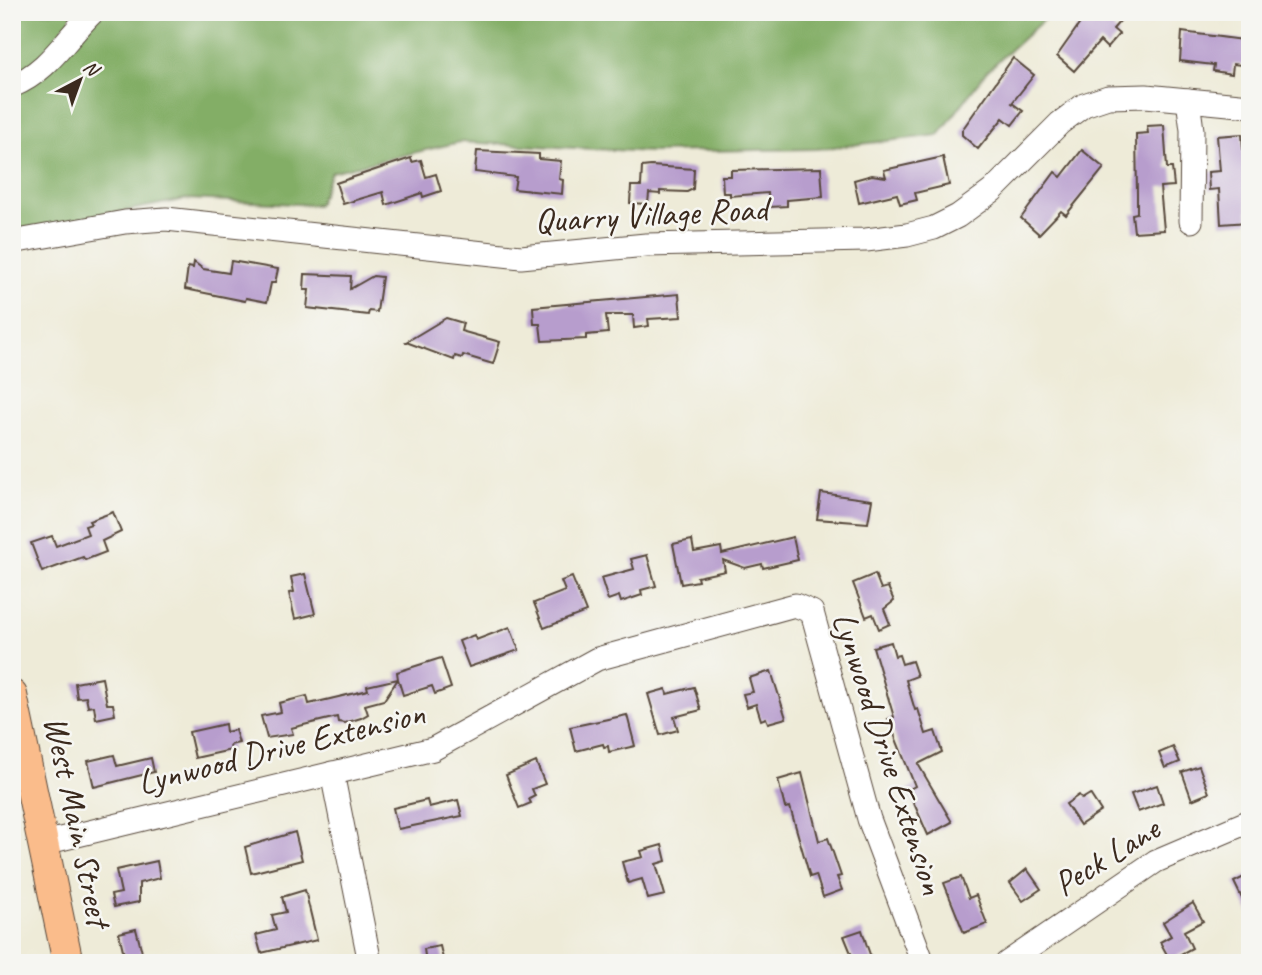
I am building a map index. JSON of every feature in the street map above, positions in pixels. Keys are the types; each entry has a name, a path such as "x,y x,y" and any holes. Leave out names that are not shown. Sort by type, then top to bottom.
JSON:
{"main road":[{"name":"West Main Street","path":"12,695 68,963"}],"street":[{"path":"12,86 32,78 52,60 93,12"},
{"name":"Quarry Village Road","path":"12,242 124,222 166,219 521,257 646,245 880,239 934,228 958,215 992,191 1060,124 1084,105 1108,97 1146,96 1250,106"},
{"path":"1188,100 1192,130 1191,221"},
{"name":"Lynwood Drive Extension","path":"44,843 433,749 597,659 795,605 812,612 869,819 923,963"},
{"path":"332,773 370,963"},
{"name":"Peck Lane","path":"1007,963 1156,861 1250,821"}],"green space":[{"path":"12,12 1052,12 987,71 939,135 817,149 652,152 460,142 331,172 318,205 186,199 12,233"}],"building":[{"path":"1088,12 1128,12 1113,29 1119,34 1107,48 1100,41 1074,71 1057,56"},
{"path":"1182,32 1250,41 1250,66 1233,64 1232,74 1213,71 1214,65 1180,61"},
{"path":"1013,58 1034,75 1012,103 1023,111 1012,125 1003,118 978,149 962,135 962,130"},
{"path":"1164,125 1167,168 1172,168 1174,186 1160,187 1164,230 1134,232 1132,214 1137,213 1136,134 1148,133 1147,126"},
{"path":"1242,134 1248,222 1221,224 1219,189 1209,190 1208,172 1220,171 1217,136"},
{"path":"1082,150 1104,168 1066,215 1061,211 1039,234 1021,218 1055,172 1061,177"},
{"path":"477,151 539,154 539,159 561,161 559,179 563,180 562,194 514,189 516,177 475,172"},
{"path":"943,157 949,185 915,193 917,200 900,204 897,194 859,203 854,180 872,175 886,177 884,170"},
{"path":"411,158 412,162 421,160 426,177 436,174 441,191 423,197 422,193 386,205 383,192 343,204 336,183"},
{"path":"642,167 694,169 693,189 687,192 649,193 648,204 630,203 631,186 641,186"},
{"path":"821,168 823,197 787,200 787,206 769,207 768,193 730,196 730,193 723,193 722,176 731,176 731,170"},
{"path":"231,261 278,269 275,283 271,283 267,302 246,298 245,301 185,289 188,267 193,268 194,262 203,269 229,273"},
{"path":"305,274 351,276 350,289 373,276 382,277 377,312 369,311 368,315 307,308 309,290 304,290"},
{"path":"679,294 681,317 648,319 649,326 634,328 633,315 606,315 608,333 586,335 586,339 542,341 540,324 534,324 533,307"},
{"path":"446,318 463,323 461,331 500,342 493,364 463,355 462,358 455,356 454,360 406,342"},
{"path":"821,493 872,500 868,523 817,519"},
{"path":"113,512 121,532 102,541 106,552 42,572 31,543 52,536 56,546 88,534 85,526 91,524 89,521"},
{"path":"793,537 798,560 763,568 762,564 745,568 723,560 725,571 697,577 698,581 681,584 673,544 692,540 694,552 721,547 722,554"},
{"path":"647,555 656,586 641,590 642,595 621,602 619,596 608,600 601,578 634,569 631,559"},
{"path":"305,574 315,614 295,619 289,593 294,592 291,577"},
{"path":"875,574 881,589 888,587 894,601 884,609 890,624 879,629 873,614 866,617 853,583"},
{"path":"572,577 586,612 544,628 534,603 565,591 561,581"},
{"path":"510,627 519,650 469,667 459,641 474,635 476,640"},
{"path":"891,642 895,656 899,655 902,664 912,661 917,676 906,680 915,710 918,709 926,734 935,731 942,752 918,764 952,822 928,835 908,790 915,786 888,719 894,717 873,647"},
{"path":"441,658 451,688 435,694 432,686 403,695 397,672"},
{"path":"771,671 786,718 768,723 766,718 761,720 756,704 747,707 743,694 753,692 749,678"},
{"path":"102,678 107,704 113,704 115,715 96,719 94,706 88,707 86,697 77,698 75,683"},
{"path":"398,679 384,700 365,705 368,714 361,718 345,723 338,722 337,717 291,728 293,734 267,738 261,716 281,712 279,703 307,696 309,704 368,690 367,686"},
{"path":"694,687 701,710 674,717 678,730 660,735 648,694 666,689 667,694"},
{"path":"627,715 635,746 609,752 608,746 604,747 603,744 576,751 570,727"},
{"path":"225,724 226,732 235,730 239,743 230,745 231,750 195,758 189,732"},
{"path":"1173,747 1180,762 1165,768 1159,753"},
{"path":"114,755 117,766 151,758 154,772 94,787 88,761"},
{"path":"536,762 545,784 532,789 535,796 529,799 531,803 519,808 506,775"},
{"path":"1199,766 1209,793 1192,800 1182,772"},
{"path":"802,773 819,841 828,838 841,876 837,877 842,890 823,897 816,875 810,877 790,807 785,808 778,780"},
{"path":"1157,785 1163,803 1138,812 1131,794"},
{"path":"1090,794 1101,811 1080,825 1066,804 1079,795 1082,799"},
{"path":"427,800 429,807 458,800 462,816 398,829 393,808"},
{"path":"295,832 302,860 251,873 245,847"},
{"path":"662,845 666,861 656,864 665,895 648,899 642,879 628,883 622,862 643,857 641,851"},
{"path":"157,861 160,878 139,883 139,902 114,907 111,895 121,893 116,870"},
{"path":"1027,869 1041,889 1023,901 1010,883"},
{"path":"1250,874 1250,915 1234,882"},
{"path":"961,877 969,898 976,895 987,924 964,933 944,883"},
{"path":"305,890 317,940 261,953 256,935 276,930 272,915 286,912 282,897"},
{"path":"1193,903 1203,921 1184,931 1192,948 1170,960 1160,942 1171,936 1163,922"},
{"path":"136,929 144,960 126,963 119,933"},
{"path":"862,930 873,963 855,963 844,936"},
{"path":"440,946 444,963 426,963 424,949"}]}
